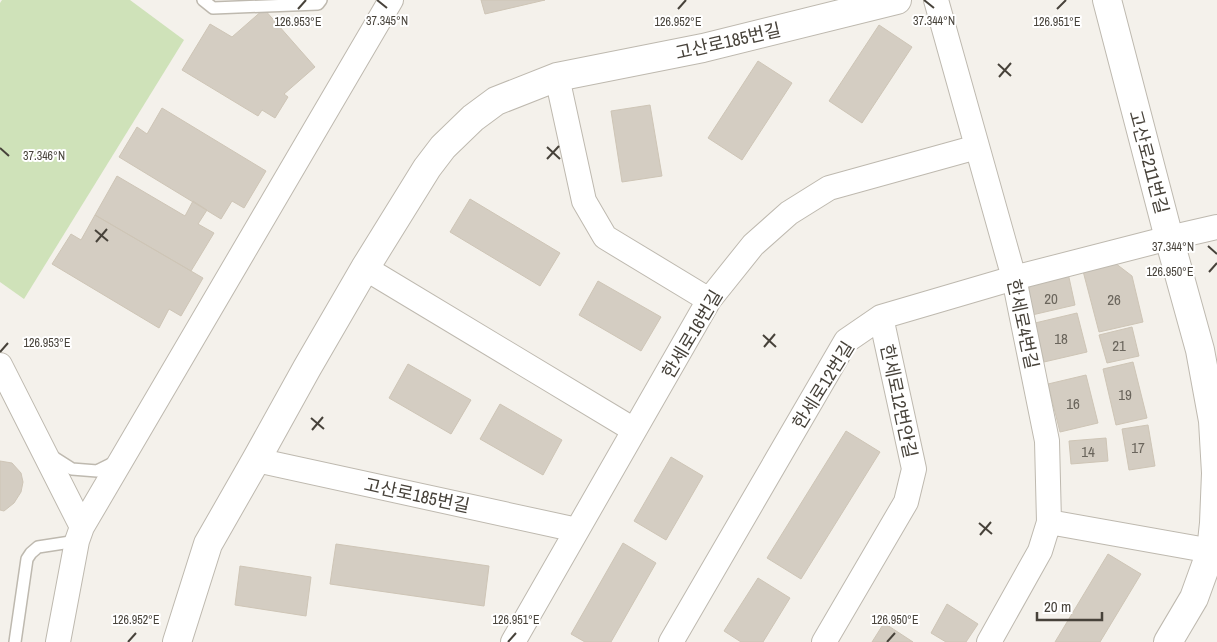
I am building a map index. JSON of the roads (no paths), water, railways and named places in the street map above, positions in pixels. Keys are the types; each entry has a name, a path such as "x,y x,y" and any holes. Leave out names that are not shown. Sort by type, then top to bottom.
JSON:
{"street":[{"path":"58,642 79,534 391,0"},
{"name":"고산로185번길","path":"181,641 208,544 307,368 426,168 472,118 496,101 557,77 703,48 897,0"},
{"name":"한세로4번길","path":"936,0 1014,278 1047,440 1049,522 1040,551 989,642"},
{"name":"고산로211번길","path":"1107,0 1168,238 1200,350 1213,421 1216,473 1214,551 1194,598 1168,642"},
{"path":"557,77 584,201 605,237 709,300"},
{"name":"한세로16번길","path":"513,642 709,300 753,245 789,213 829,188 977,147"},
{"name":"한세로12번길","path":"671,642 846,341 881,317 1014,278 1217,227"},
{"path":"365,268 634,430"},
{"name":"한세로12번안길","path":"824,642 906,502 914,469 881,317"},
{"path":"0,365 42,449 79,534"},
{"name":"고산로185번길","path":"256,460 577,530"},
{"path":"1049,522 1214,551"}],"lane":[{"path":"203,0 213,8 318,4 321,0"},
{"path":"42,449 72,469 97,471 123,458"},
{"path":"15,642 27,559 38,547 79,534"}]}
